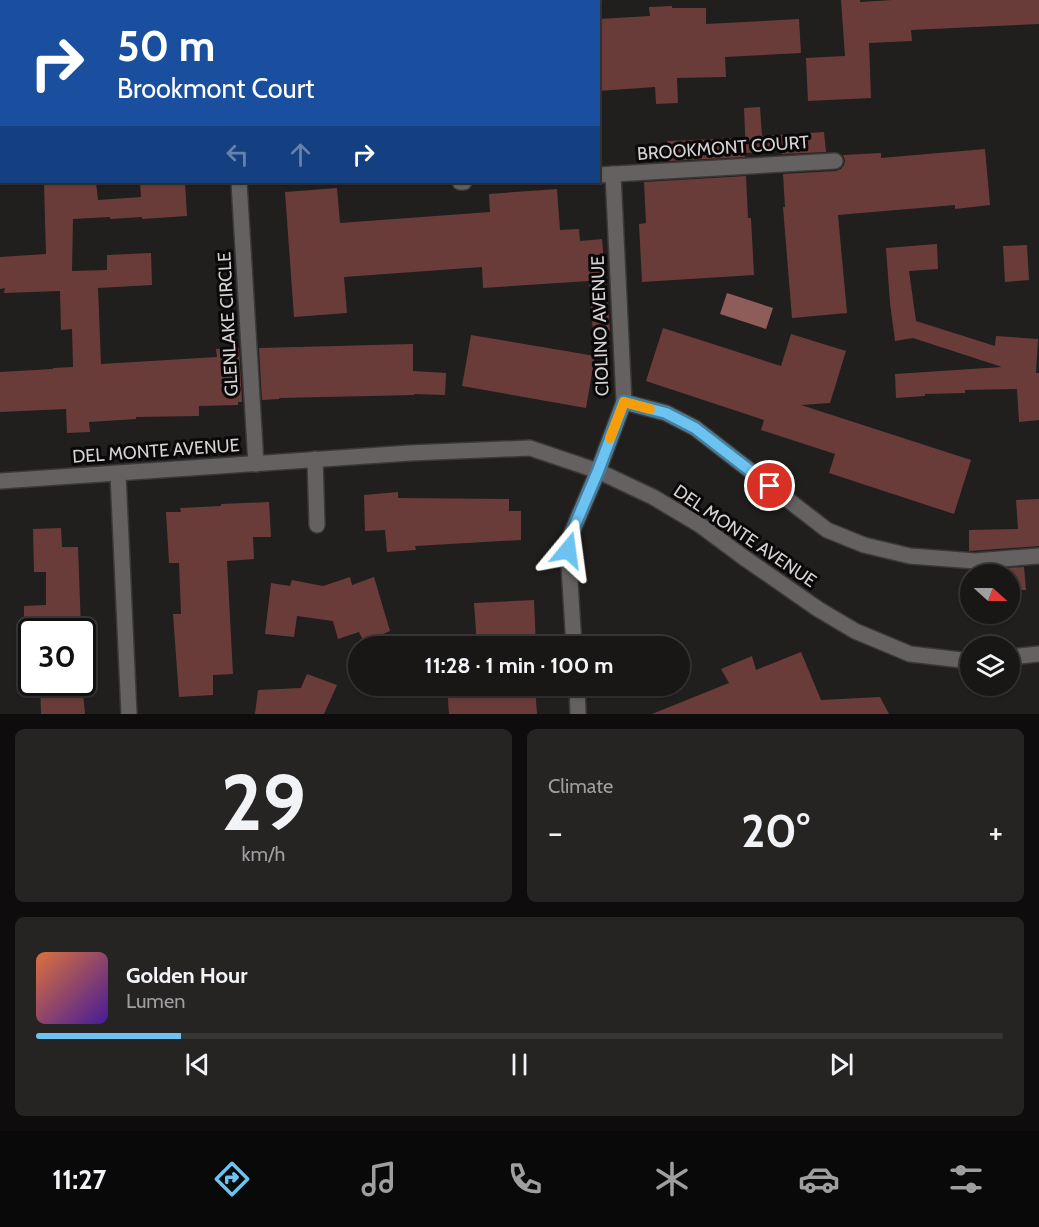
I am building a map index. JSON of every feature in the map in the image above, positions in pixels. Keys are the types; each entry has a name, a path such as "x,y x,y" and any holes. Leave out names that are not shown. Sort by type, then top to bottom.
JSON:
{"street":[{"name":"BROOKMONT COURT","path":"606,175 835,161"},
{"name":"CIOLINO AVENUE","path":"573,636 568,550 572,532 624,402 606,175"},
{"name":"GLENLAKE CIRCLE","path":"239,183 256,464"},
{"path":"624,402 666,413 695,428 827,530 864,545 910,556 975,561 1039,556"},
{"name":"DEL MONTE AVENUE","path":"0,481 421,452 530,448 598,471 653,497 700,525 818,609 855,630 910,654 960,660"},
{"path":"315,459 317,525"},
{"path":"118,474 129,714"},
{"path":"1020,656 1039,654"},
{"path":"577,696 578,714"}],"shaded area":[{"path":"727,293 773,308 766,329 720,314"}],"building":[{"path":"841,0 860,0 860,2 1039,0 1039,24 911,30 912,41 869,43 871,98 808,101 806,58 845,56"},
{"path":"649,7 706,8 706,24 799,19 801,53 725,57 726,77 677,78 678,103 656,104 655,87 600,91 600,19 650,16"},
{"path":"760,107 762,136 824,132 826,152 746,153 744,108"},
{"path":"744,138 745,157 668,161 667,141"},
{"path":"985,149 990,205 955,209 955,205 838,215 847,313 792,318 783,207 785,207 783,174 836,171 844,165 843,155 881,153 881,158"},
{"path":"746,176 754,275 642,282 639,224 646,223 644,182"},
{"path":"96,183 98,200 141,197 140,183 185,183 187,216 142,219 142,217 110,219 110,217 73,219 72,271 107,270 107,255 151,253 152,285 98,288 101,364 217,357 216,349 239,348 242,402 238,402 238,405 199,406 199,416 136,417 136,419 89,422 90,432 67,433 66,409 0,412 0,372 73,367 72,329 61,330 60,291 4,293 5,288 0,289 0,257 46,254 44,184"},
{"path":"337,188 340,223 490,212 489,194 557,189 560,230 579,229 580,241 602,239 610,331 593,332 589,281 483,288 482,267 344,277 347,313 294,317 285,192"},
{"path":"937,244 938,269 909,271 916,321 995,346 996,336 1038,339 1036,373 1039,373 1039,420 1019,422 1017,389 965,390 965,393 925,394 925,396 896,398 895,374 1002,367 913,338 895,341 886,248"},
{"path":"1027,245 1029,280 1005,282 1003,246"},
{"path":"663,328 781,366 791,334 846,351 830,403 801,405 971,460 954,514 829,473 835,454 761,430 764,420 646,381"},
{"path":"471,335 595,356 586,408 462,386"},
{"path":"413,344 413,371 446,373 445,395 414,394 262,400 259,348"},
{"path":"398,492 398,498 509,499 509,511 521,511 521,540 415,546 416,550 387,552 385,530 365,531 364,495"},
{"path":"1039,499 1039,546 969,551 969,530 1018,529 1016,500"},
{"path":"269,502 271,537 253,537 254,559 227,561 233,674 213,675 213,695 179,697 173,614 181,614 179,563 169,563 166,512 181,512 180,508 221,506 221,504"},
{"path":"61,528 62,547 78,547 81,618 24,618 24,606 46,605 46,572 34,572 33,529"},
{"path":"1020,567 1024,567 1026,590 1020,590"},
{"path":"350,577 352,585 374,577 390,631 378,636 361,636 359,632 338,639 333,621 297,616 294,637 265,634 271,583 290,586 292,580 323,586"},
{"path":"534,600 536,636 476,636 474,603"},
{"path":"801,652 821,700 880,697 889,714 652,714 729,683 721,669 752,656 756,670"},
{"path":"307,674 337,685 324,714 255,714 258,690 301,688"},
{"path":"40,696 83,696 85,714 41,714"},
{"path":"448,696 536,696 537,714 449,714"}],"slow traffic":[{"path":"610,438 624,402 650,409"}],"route":[{"path":"568,550 572,532 624,402 666,413 695,428 770,486"}]}
